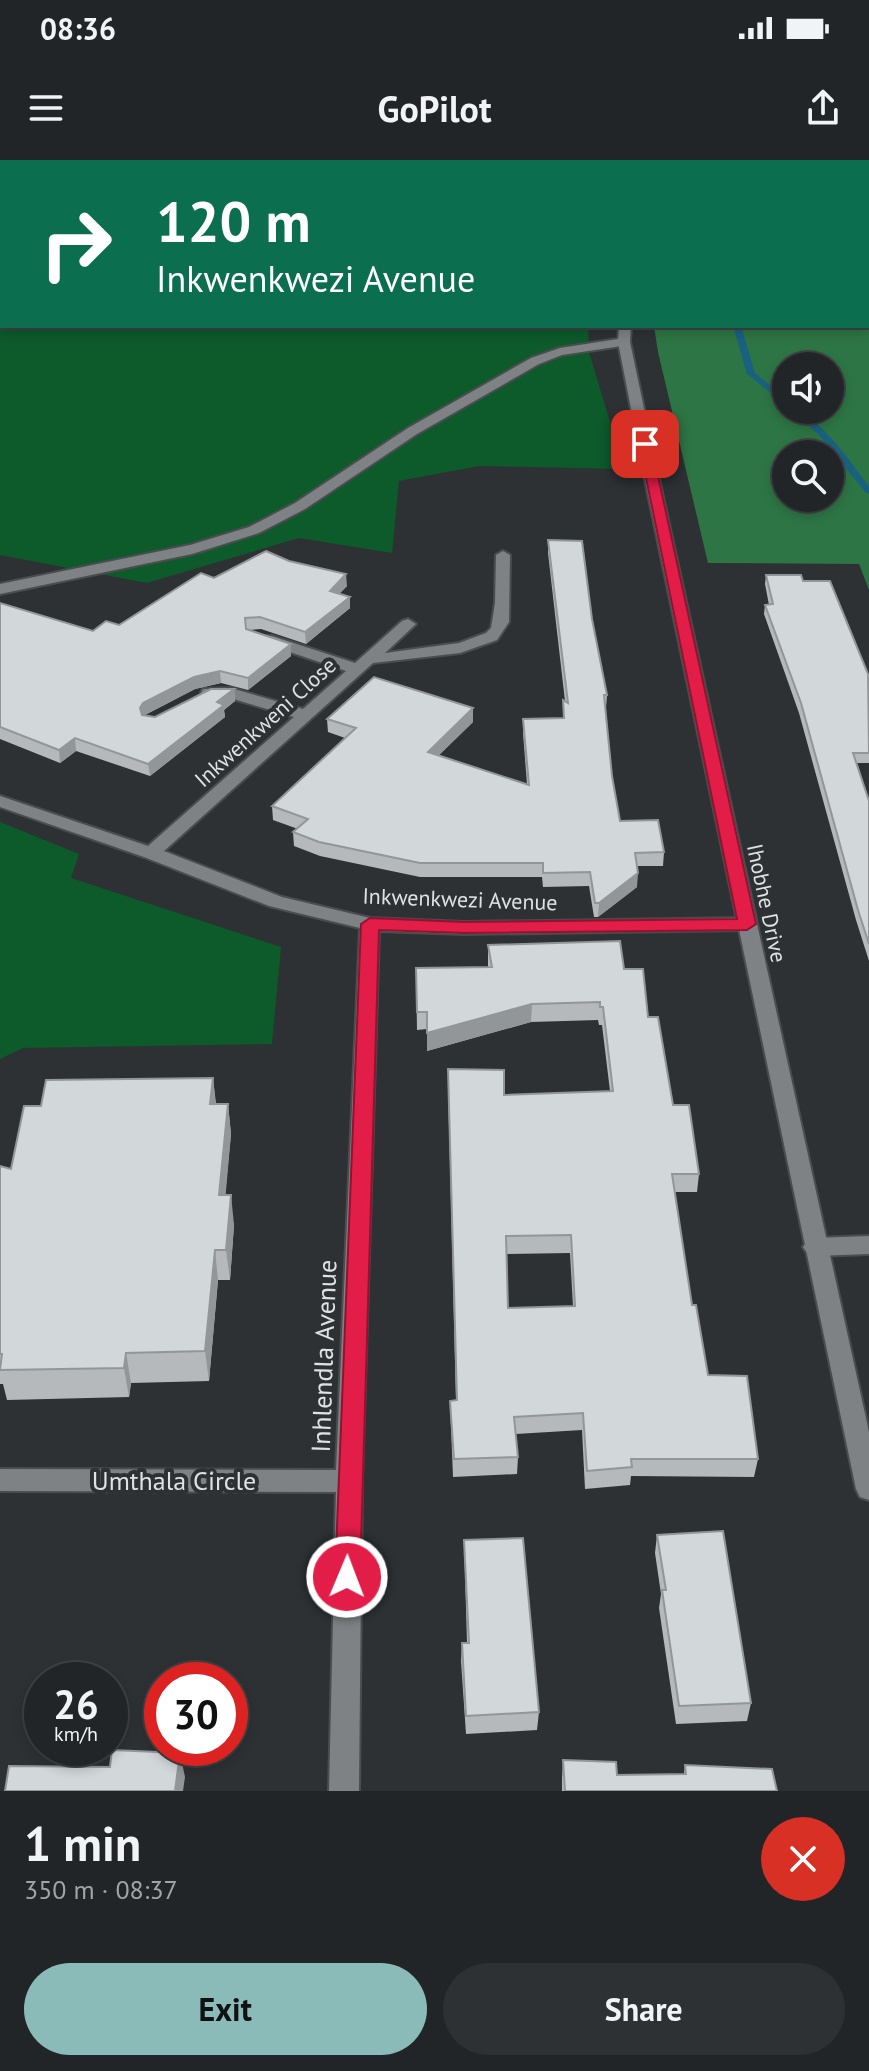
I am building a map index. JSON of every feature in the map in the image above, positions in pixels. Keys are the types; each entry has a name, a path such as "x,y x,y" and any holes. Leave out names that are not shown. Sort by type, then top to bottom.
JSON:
{"street":[{"path":"0,589 98,566 195,549 256,530 291,511 375,454 535,361 625,334"},
{"name":"Ihobhe Drive","path":"625,334 815,1247 869,1489"},
{"path":"254,635 363,664 474,645 492,638 500,628 503,555"},
{"name":"Inkwenkweni Close","path":"151,853 408,624"},
{"path":"189,704 202,696 222,691 306,715"},
{"name":"Inkwenkwezi Avenue","path":"0,801 151,853 276,902 370,924 464,928 747,924"},
{"name":"Inhlendla Avenue","path":"344,1791 349,1481 370,924"},
{"path":"815,1247 869,1245"},
{"name":"Umthala Circle","path":"0,1480 349,1481"}],"green space":[{"path":"0,328 588,328 589,352 624,469 479,466 399,481 392,553 299,538 147,583 0,555"},
{"path":"654,328 869,328 869,590 859,564 708,563"},
{"path":"0,822 79,854 71,878 281,947 272,1044 23,1048 0,1059"}],"building":[{"path":"548,540 582,541 592,619 607,695 604,695 612,776 620,821 658,820 664,852 635,853 638,873 595,903 590,872 543,873 543,863 420,863 319,842 293,832 308,819 272,806 356,728 327,719 374,677 473,708 428,752 529,785 523,719 564,718 563,700 568,703"},
{"path":"266,551 289,561 346,574 330,591 350,597 305,632 260,617 245,618 246,629 291,644 248,678 220,671 194,677 143,703 140,708 142,715 155,717 211,689 234,689 217,702 224,705 148,764 75,738 59,750 0,727 0,603 93,631 106,621 119,625 201,573 214,578"},
{"path":"766,575 801,575 803,581 830,581 868,674 869,753 853,753 869,801 869,944 801,703 765,605 773,604"},
{"path":"620,941 624,969 643,969 648,1017 658,1017 673,1105 689,1105 699,1174 672,1174 692,1305 696,1305 708,1375 747,1376 758,1459 631,1459 632,1467 587,1471 583,1413 514,1417 518,1457 454,1459 450,1401 457,1400 448,1069 504,1070 504,1095 613,1091 600,1002 532,1004 427,1033 427,1012 417,1012 416,968 492,967 488,945","holes":["571,1235 575,1306 508,1308 506,1236"]},
{"path":"213,1078 210,1104 228,1104 219,1195 231,1195 226,1250 215,1250 205,1351 126,1353 124,1368 0,1370 0,1166 11,1169 24,1106 41,1106 46,1080"},
{"path":"723,1531 751,1703 679,1706 657,1535"},
{"path":"523,1538 539,1712 466,1716 462,1643 469,1643 464,1540"},
{"path":"128,1751 144,1751 144,1766 178,1766 175,1791 5,1791 9,1766 128,1766"},
{"path":"563,1760 616,1762 617,1775 686,1774 685,1765 772,1769 777,1791 565,1791"}],"waterway":[{"path":"738,328 751,374 772,391"},
{"path":"811,424 869,491"}],"route":[{"path":"347,1577 370,924 464,928 747,924 645,444"}]}
